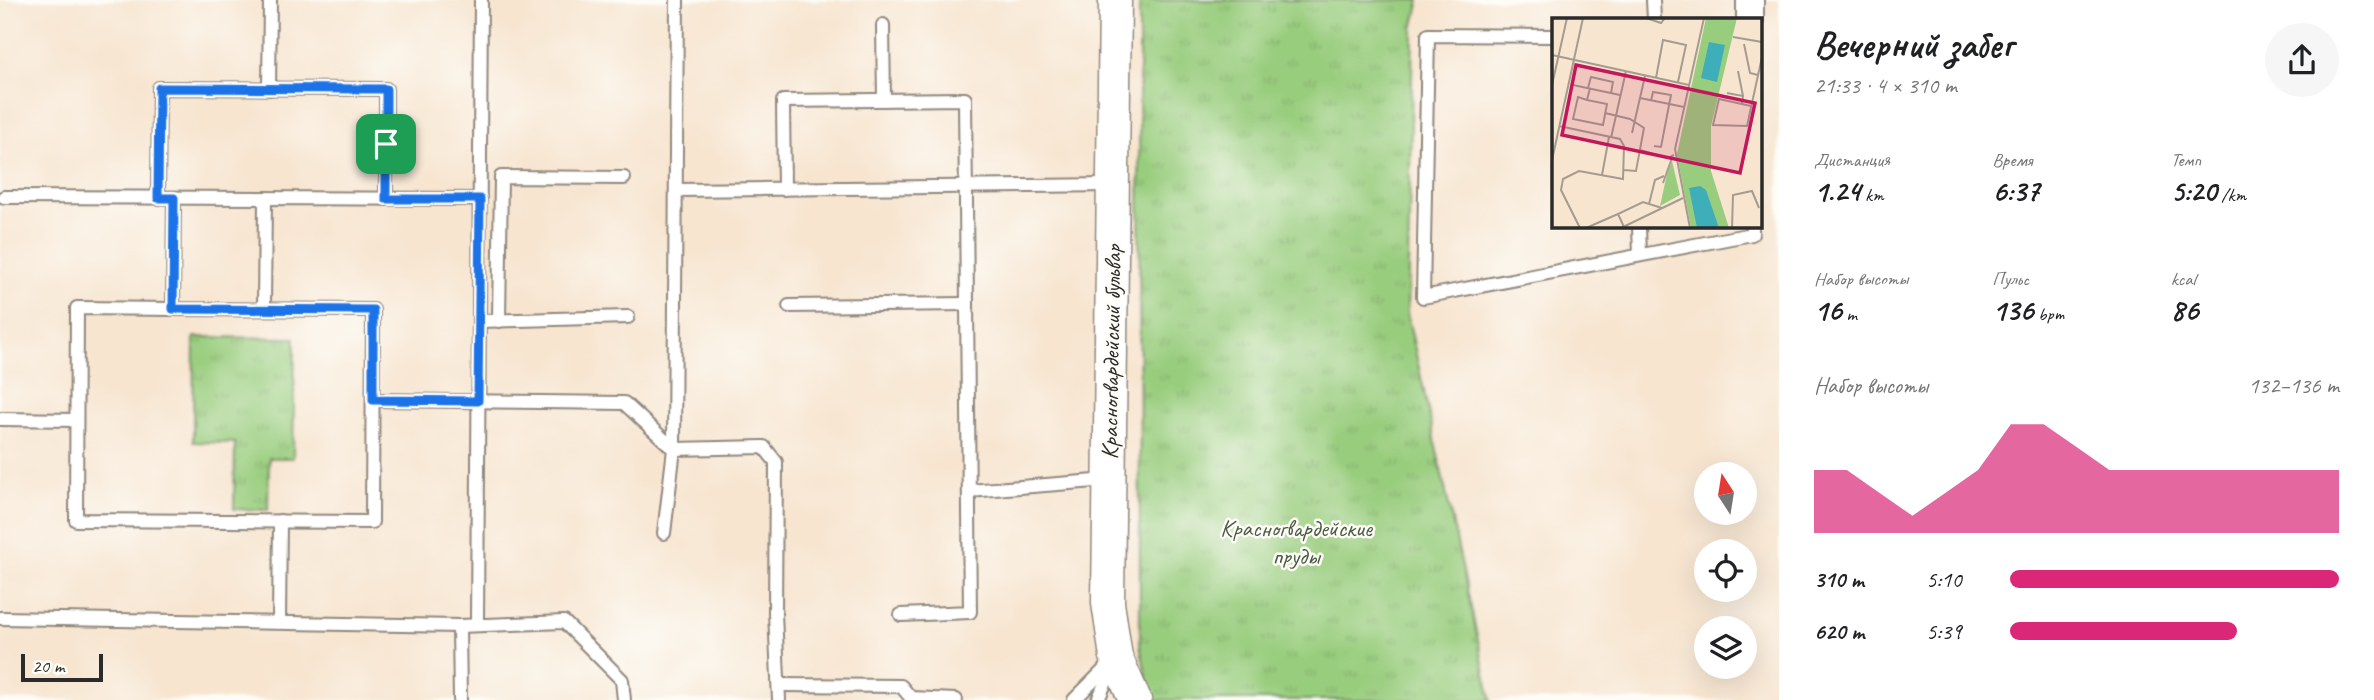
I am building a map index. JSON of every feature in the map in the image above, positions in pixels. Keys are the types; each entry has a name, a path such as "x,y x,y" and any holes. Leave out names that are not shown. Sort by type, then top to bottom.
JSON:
{"street":[{"name":"Красногвардейский бульвар","path":"1115,0 1108,603 1116,657 1135,700"},
{"path":"1750,0 1750,18"}],"lane":[{"path":"269,89 270,0"},
{"path":"477,623 481,0"},
{"path":"664,533 674,449 677,0"},
{"path":"1653,0 1654,18"},
{"path":"883,25 884,100"},
{"path":"1552,36 1428,35 1423,297 1752,233 1752,228"},
{"path":"158,198 159,88 386,89 386,199"},
{"path":"784,189 783,101 965,99 970,612 901,615"},
{"path":"499,321 501,177 624,178"},
{"path":"677,190 1113,186"},
{"path":"4,197 480,199"},
{"path":"173,309 174,198"},
{"path":"264,309 265,198"},
{"path":"1639,228 1640,256"},
{"path":"789,306 967,304"},
{"path":"77,308 264,309 373,310 372,522 76,520 77,308"},
{"path":"479,321 628,317"},
{"path":"373,400 624,403 674,449 764,447 776,462 775,613 779,700"},
{"path":"0,419 76,420"},
{"path":"969,491 1110,480"},
{"path":"279,621 280,521"},
{"path":"0,618 459,626 477,623 564,622 622,680 624,700"},
{"path":"459,626 460,700"},
{"path":"1074,700 1116,657"},
{"path":"1098,700 1116,657"},
{"path":"779,685 901,686 911,698 956,700"},
{"path":"900,700 901,686"}],"green space":[{"name":"Красногвардейские пруды","path":"1139,0 1420,0 1413,29 1407,313 1491,700 1151,700 1140,645"},
{"path":"194,337 295,338 293,458 269,458 268,510 234,509 235,443 193,442"}],"route":[{"path":"159,88 386,89 386,144 386,199 480,199 478,401 373,400 373,310 173,309 174,198 158,198 159,88"}]}
